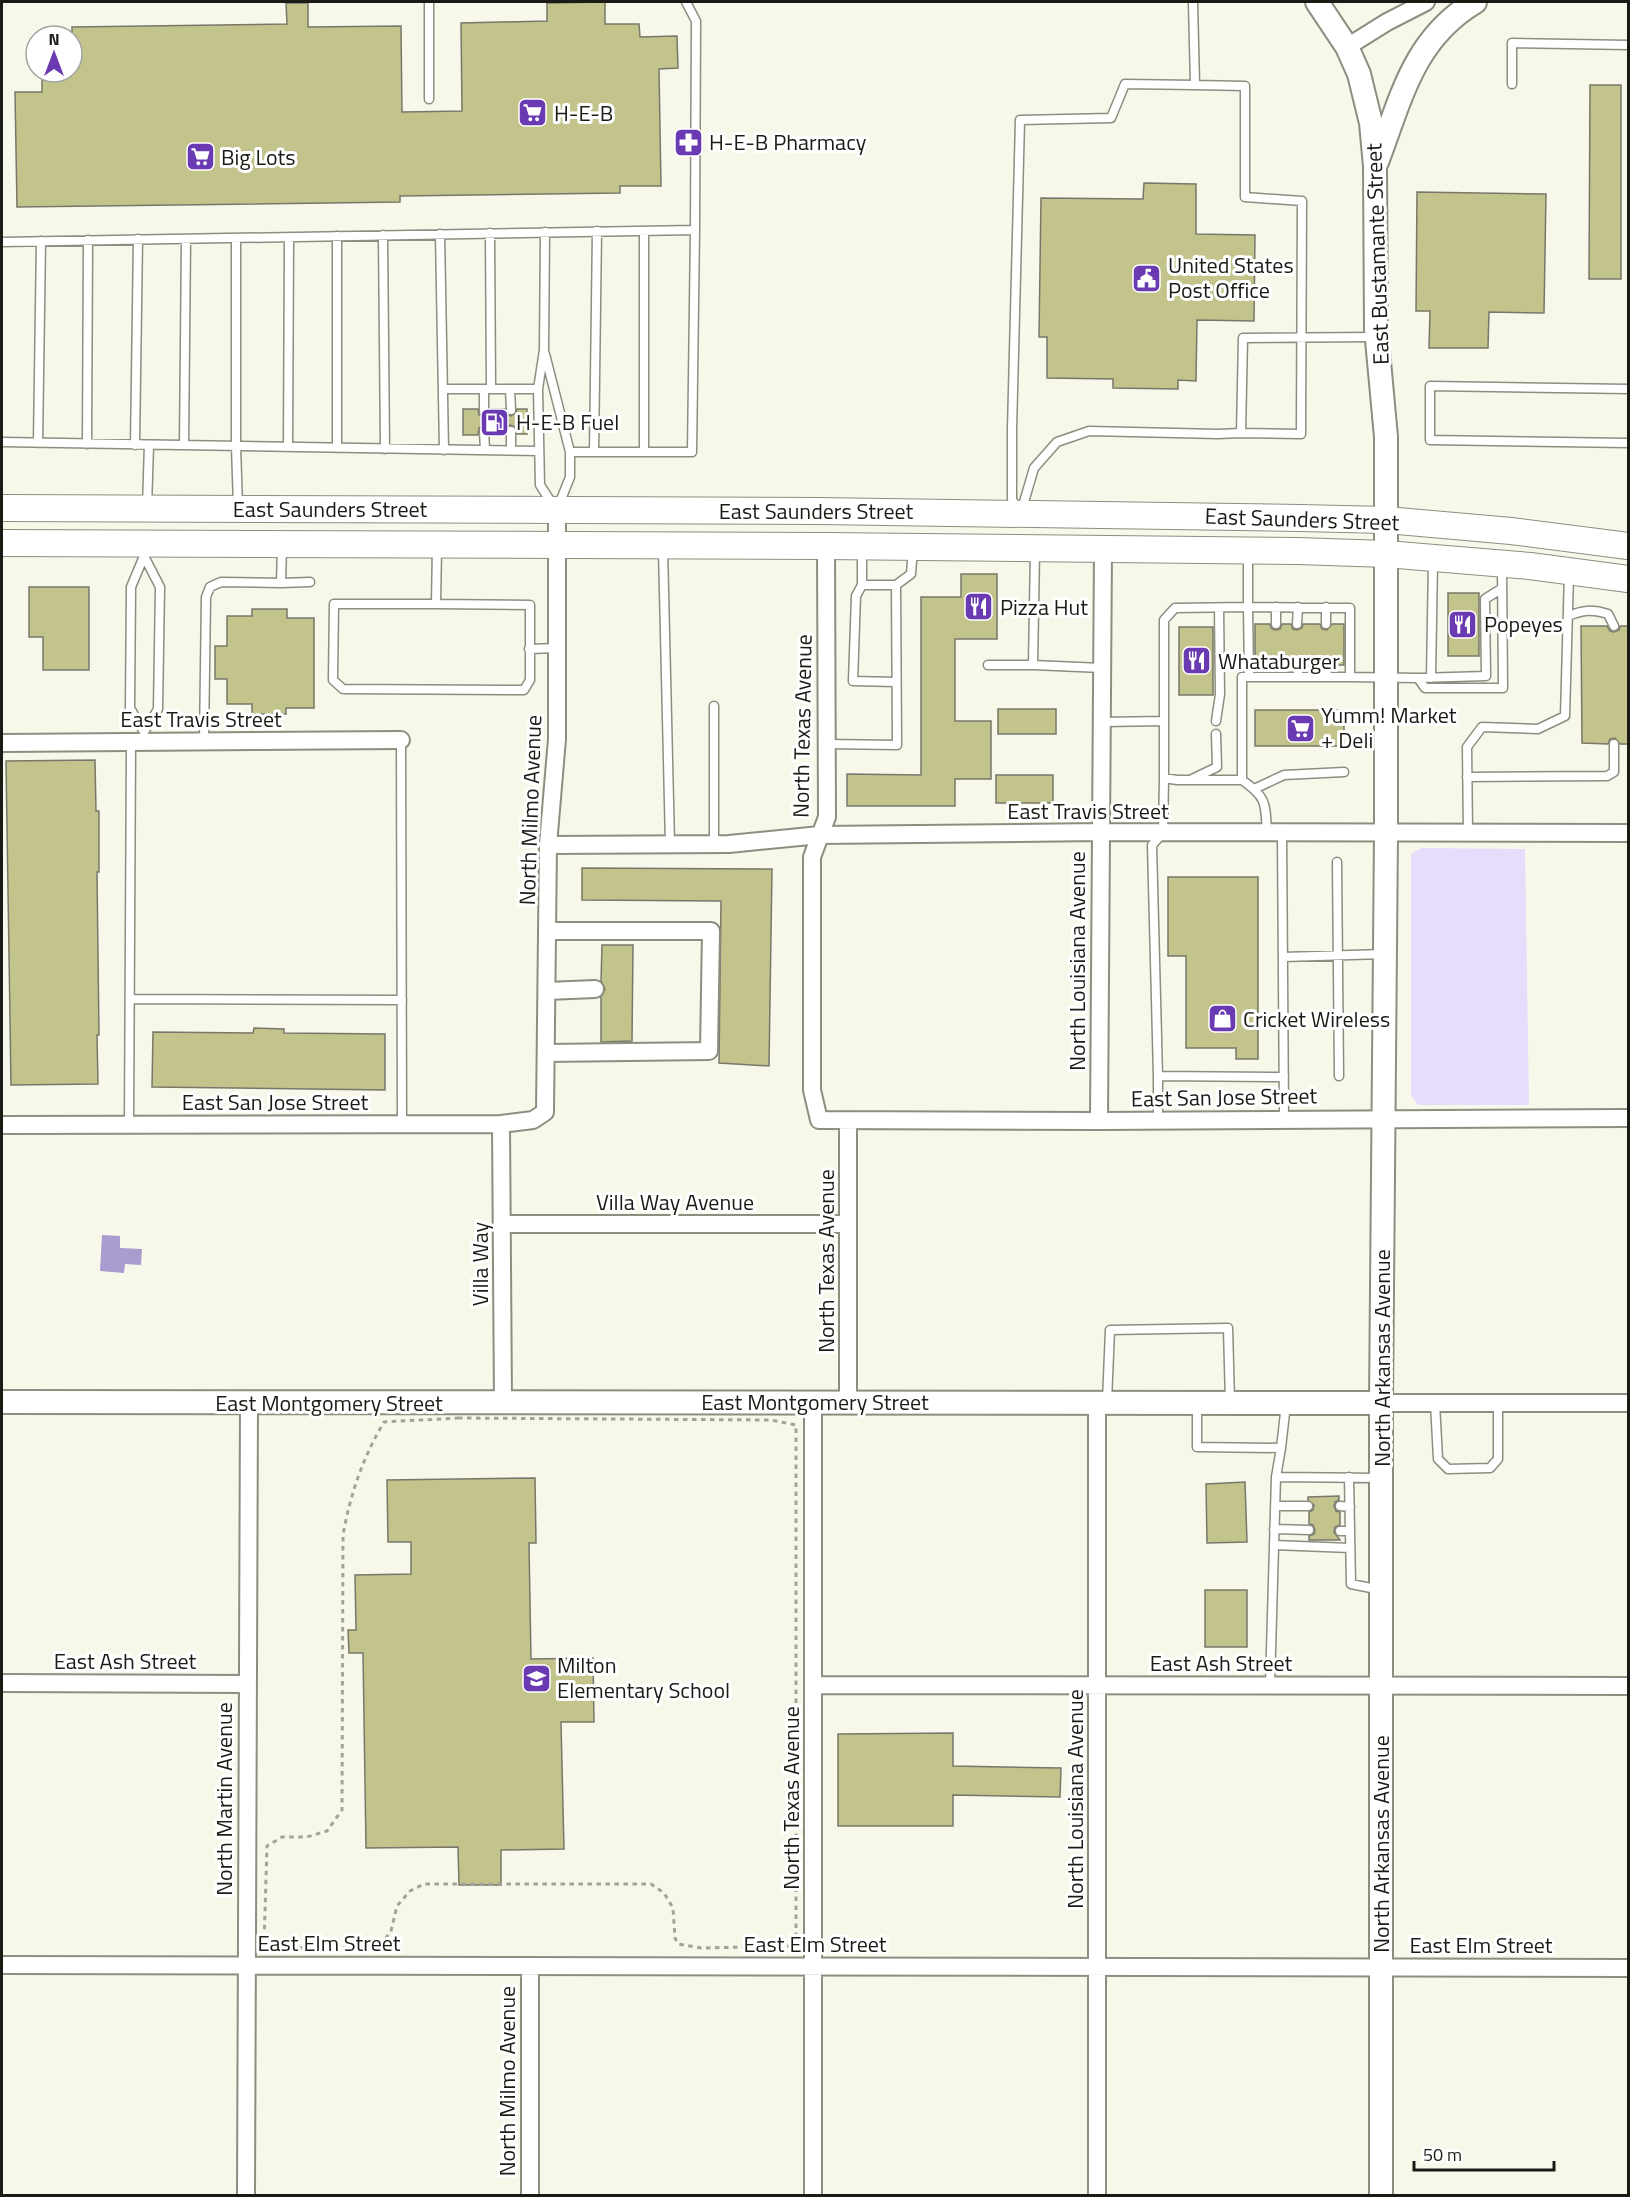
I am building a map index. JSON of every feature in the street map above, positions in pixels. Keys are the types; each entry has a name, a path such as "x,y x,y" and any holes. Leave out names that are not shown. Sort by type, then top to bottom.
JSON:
{"main road":[{"name":"East Bustamante Street","path":"1317,2 1347,47 1359,74 1371,123 1375,166 1377,337 1386,436 1387,520"},
{"path":"1375,166 1406,82 1417,60 1429,42 1450,21 1475,2"},
{"name":"East Saunders Street","path":"2,508 1018,513 1387,520 1511,531 1629,546"},
{"path":"144,549 151,533 169,526 244,524 250,509"},
{"path":"766,546 794,533 834,528 998,531 1018,513"},
{"name":"North Arkansas Avenue","path":"1381,2196 1381,1402 1387,520"},
{"name":"East Saunders Street","path":"2,543 144,549 283,544 437,544 862,546 1386,554 1433,558 1502,576 1569,570 1629,579"},
{"name":"East Montgomery Street","path":"2,1402 503,1404 813,1401 1381,1402"}],"street":[{"path":"1347,47 1387,22 1426,2"},
{"name":"North Milmo Avenue","path":"545,1112 548,844 557,739 557,510"},
{"name":"North Texas Avenue","path":"819,1119 812,1089 812,857 827,817 826,546"},
{"name":"North Louisiana Avenue","path":"1099,1121 1103,549"},
{"name":"East Travis Street","path":"2,743 140,739 401,740"},
{"name":"East Travis Street","path":"548,844 714,844 820,835 1100,832 1629,833"},
{"path":"546,1053 709,1051 711,932 547,932"},
{"path":"547,991 595,989"},
{"name":"East San Jose Street","path":"2,1125 501,1124 533,1120 545,1112"},
{"name":"East San Jose Street","path":"819,1119 1099,1121 1629,1118"},
{"name":"North Texas Avenue","path":"848,1119 848,1402"},
{"name":"Villa Way","path":"501,1124 503,1404"},
{"name":"Villa Way Avenue","path":"502,1224 848,1224"},
{"name":"North Texas Avenue","path":"813,1401 813,2196"},
{"name":"North Martin Avenue","path":"246,2196 249,1402"},
{"name":"North Louisiana Avenue","path":"1097,2196 1098,1685 1102,1402"},
{"name":"East Montgomery Street","path":"1381,1402 1629,1403"},
{"name":"East Ash Street","path":"2,1683 248,1684"},
{"name":"East Ash Street","path":"814,1685 1629,1686"},
{"name":"East Elm Street","path":"2,1965 1629,1968"},
{"name":"North Milmo Avenue","path":"530,1966 530,2196"}],"lane":[{"path":"429,2 429,99"},
{"path":"570,452 692,452 696,21 686,2"},
{"path":"1193,2 1195,85"},
{"path":"1512,84 1512,43 1629,45"},
{"path":"1125,84 1245,86 1245,197 1302,201 1301,434 1089,431 1057,442 1034,468 1024,502 1018,513 1012,499 1020,120 1111,118 1125,84"},
{"path":"2,242 694,230"},
{"path":"594,452 597,231"},
{"path":"644,231 644,452"},
{"path":"544,232 544,350 538,389 540,485 557,510"},
{"path":"484,411 488,389 490,233"},
{"path":"440,234 444,450"},
{"path":"383,235 385,449"},
{"path":"337,236 337,448"},
{"path":"288,447 289,237"},
{"path":"184,445 186,238"},
{"path":"236,238 236,446 250,509"},
{"path":"135,445 138,239"},
{"path":"87,444 88,240"},
{"path":"39,443 41,241"},
{"path":"1241,433 1243,338 1377,337"},
{"path":"544,350 570,452 570,477 557,510"},
{"path":"1629,389 1430,386 1430,440 1629,443"},
{"path":"443,389 538,389"},
{"path":"510,389 511,410"},
{"path":"484,431 485,450"},
{"path":"511,431 511,450"},
{"path":"2,442 539,451"},
{"path":"147,509 149,445"},
{"path":"281,583 283,544"},
{"path":"436,604 437,544"},
{"path":"663,545 670,844"},
{"path":"862,546 862,585 856,596 853,681 896,681"},
{"path":"862,585 896,585 911,574 913,547"},
{"path":"1033,665 1035,548"},
{"path":"140,739 158,709 160,587 144,549"},
{"path":"129,1125 130,999 140,739 130,708 131,588 144,549"},
{"path":"1248,551 1249,676"},
{"path":"1431,678 1433,558"},
{"path":"1468,833 1467,747 1482,727 1538,729 1565,716 1569,570"},
{"path":"1418,678 1425,688 1503,688 1502,576"},
{"path":"1242,780 1242,676 1431,678 1486,676 1485,599 1502,576"},
{"path":"204,741 206,597 210,587 221,582 310,582"},
{"path":"827,744 897,745 896,585"},
{"path":"334,604 436,604 530,605 530,680 524,690 343,689 333,680 334,604"},
{"path":"1276,607 1276,624"},
{"path":"1297,624 1298,607"},
{"path":"1326,607 1326,624"},
{"path":"1158,1120 1152,845 1163,833 1164,620 1175,608 1350,608 1350,677"},
{"path":"1216,721 1220,694 1219,608"},
{"path":"1568,616 1587,609 1598,611 1608,614 1614,626"},
{"path":"529,649 557,648"},
{"path":"988,665 1102,668"},
{"path":"1276,665 1277,676"},
{"path":"1298,665 1298,677"},
{"path":"1326,665 1327,677"},
{"path":"714,706 714,844"},
{"path":"1102,722 1164,721"},
{"path":"1189,780 1217,767 1216,734"},
{"path":"401,740 402,1125"},
{"path":"1467,777 1607,776 1614,772 1614,744"},
{"path":"1254,789 1284,775 1344,772"},
{"path":"1164,778 1242,780 1254,789 1265,803 1275,833 1283,957 1284,1119"},
{"path":"1337,862 1339,1076"},
{"path":"1283,957 1385,954"},
{"path":"130,999 402,1000"},
{"path":"1158,1076 1284,1077"},
{"path":"1102,1402 1110,1330 1228,1328 1230,1402"},
{"path":"1197,1402 1197,1447 1281,1448"},
{"path":"1270,1685 1276,1477 1286,1402"},
{"path":"1436,1402 1438,1459 1448,1469 1490,1468 1498,1459 1498,1403"},
{"path":"1276,1477 1381,1478"},
{"path":"1349,1477 1350,1507 1345,1531 1350,1548 1351,1584 1381,1590"},
{"path":"1275,1506 1308,1506"},
{"path":"1340,1506 1350,1507"},
{"path":"1274,1529 1309,1530"},
{"path":"1274,1545 1350,1548"}],"path":[{"path":"458,1418 771,1420 796,1425 796,1946 701,1948 678,1944 675,1938 673,1908 664,1893 651,1884 617,1882 424,1884 410,1891 397,1906 392,1931 383,1942 372,1947 289,1948 264,1944 267,1846 282,1837 307,1837 327,1831 342,1810 344,1535 348,1504 371,1444 384,1422 458,1418"}],"shaded area":[{"path":"1421,848 1525,849 1529,1105 1418,1105 1411,1095 1411,854"},
{"path":"102,1235 120,1236 120,1248 142,1249 141,1265 125,1264 124,1273 100,1271"}],"building":[{"path":"605,2 605,24 639,24 640,37 677,36 678,68 659,69 661,186 620,186 620,193 400,196 400,202 17,207 15,92 42,92 42,84 84,84 84,27 287,24 286,3 308,3 308,27 401,26 402,112 462,111 461,23 547,21 547,3"},
{"path":"1590,85 1621,85 1621,279 1589,279"},
{"name":"United States Post Office","path":"1144,183 1196,184 1196,234 1255,235 1254,321 1197,320 1196,381 1178,380 1178,389 1113,388 1113,379 1047,378 1047,337 1039,337 1041,198 1143,199"},
{"path":"1417,192 1546,194 1544,313 1489,312 1488,348 1429,348 1430,311 1416,311"},
{"name":"H-E-B Fuel","path":"463,409 478,409 479,415 483,417 489,415 490,409 505,409 506,414 511,416 516,413 517,409 527,409 527,434 517,434 516,427 510,425 506,427 505,434 491,435 490,428 484,425 479,428 478,435 463,435"},
{"path":"961,574 997,574 997,639 955,639 955,721 991,721 991,779 955,779 955,806 847,806 847,774 921,775 921,597 961,597"},
{"path":"29,587 89,587 89,670 43,670 43,637 29,637"},
{"name":"Popeyes","path":"1448,593 1479,593 1479,656 1448,656"},
{"path":"252,609 287,609 287,618 314,618 314,708 286,708 286,714 252,714 252,704 227,704 227,679 215,679 215,646 227,646 227,616 252,616"},
{"path":"1255,624 1270,624 1275,630 1280,629 1282,624 1291,624 1293,629 1297,630 1302,628 1303,624 1320,624 1322,629 1327,630 1332,624 1344,624 1344,665 1332,665 1331,661 1326,659 1322,660 1320,665 1304,665 1299,659 1294,660 1292,665 1255,665"},
{"path":"1581,626 1607,626 1610,631 1614,632 1619,630 1620,626 1628,626 1629,744 1620,744 1615,738 1610,739 1608,744 1582,743"},
{"name":"Whataburger","path":"1179,627 1213,627 1213,695 1179,695"},
{"path":"998,709 1056,709 1056,734 998,734"},
{"name":"Yumm! Market + Deli","path":"1255,710 1344,710 1344,746 1255,746"},
{"path":"95,760 96,811 99,811 98,1084 11,1085 6,761"},
{"path":"996,775 1053,775 1053,803 996,803"},
{"path":"582,868 772,869 769,1066 719,1063 721,901 582,900"},
{"path":"1168,877 1258,877 1258,1059 1236,1059 1236,1048 1186,1048 1186,956 1168,956"},
{"path":"602,945 633,945 632,1041 601,1042 601,997 605,989 601,981"},
{"path":"254,1028 284,1029 284,1033 385,1034 385,1090 152,1087 153,1032 253,1033"},
{"path":"535,1478 536,1543 529,1543 531,1659 593,1658 594,1722 561,1722 564,1849 501,1850 501,1885 459,1885 458,1847 366,1848 363,1653 349,1653 348,1630 356,1630 355,1575 411,1574 411,1542 388,1542 387,1480"},
{"path":"1245,1482 1247,1542 1207,1543 1206,1484"},
{"path":"1339,1496 1334,1506 1336,1511 1340,1512 1340,1525 1335,1527 1334,1532 1340,1540 1309,1540 1309,1536 1314,1534 1315,1530 1313,1525 1309,1524 1309,1512 1313,1510 1314,1505 1308,1497"},
{"path":"1205,1590 1247,1590 1247,1647 1205,1647"},
{"path":"953,1733 953,1766 1061,1768 1060,1797 953,1795 953,1826 838,1826 838,1734"}],"place":[{"name":"H-E-B","path":"533,113"},
{"name":"H-E-B Pharmacy","path":"688,142"},
{"name":"Big Lots","path":"200,157"},
{"name":"United States Post Office","path":"1147,278"},
{"name":"H-E-B Fuel","path":"495,422"},
{"name":"Pizza Hut","path":"979,607"},
{"name":"Popeyes","path":"1463,624"},
{"name":"Whataburger","path":"1197,661"},
{"name":"Yumm! Market + Deli","path":"1300,728"},
{"name":"Cricket Wireless","path":"1222,1019"},
{"name":"Milton Elementary School","path":"536,1678"}]}
